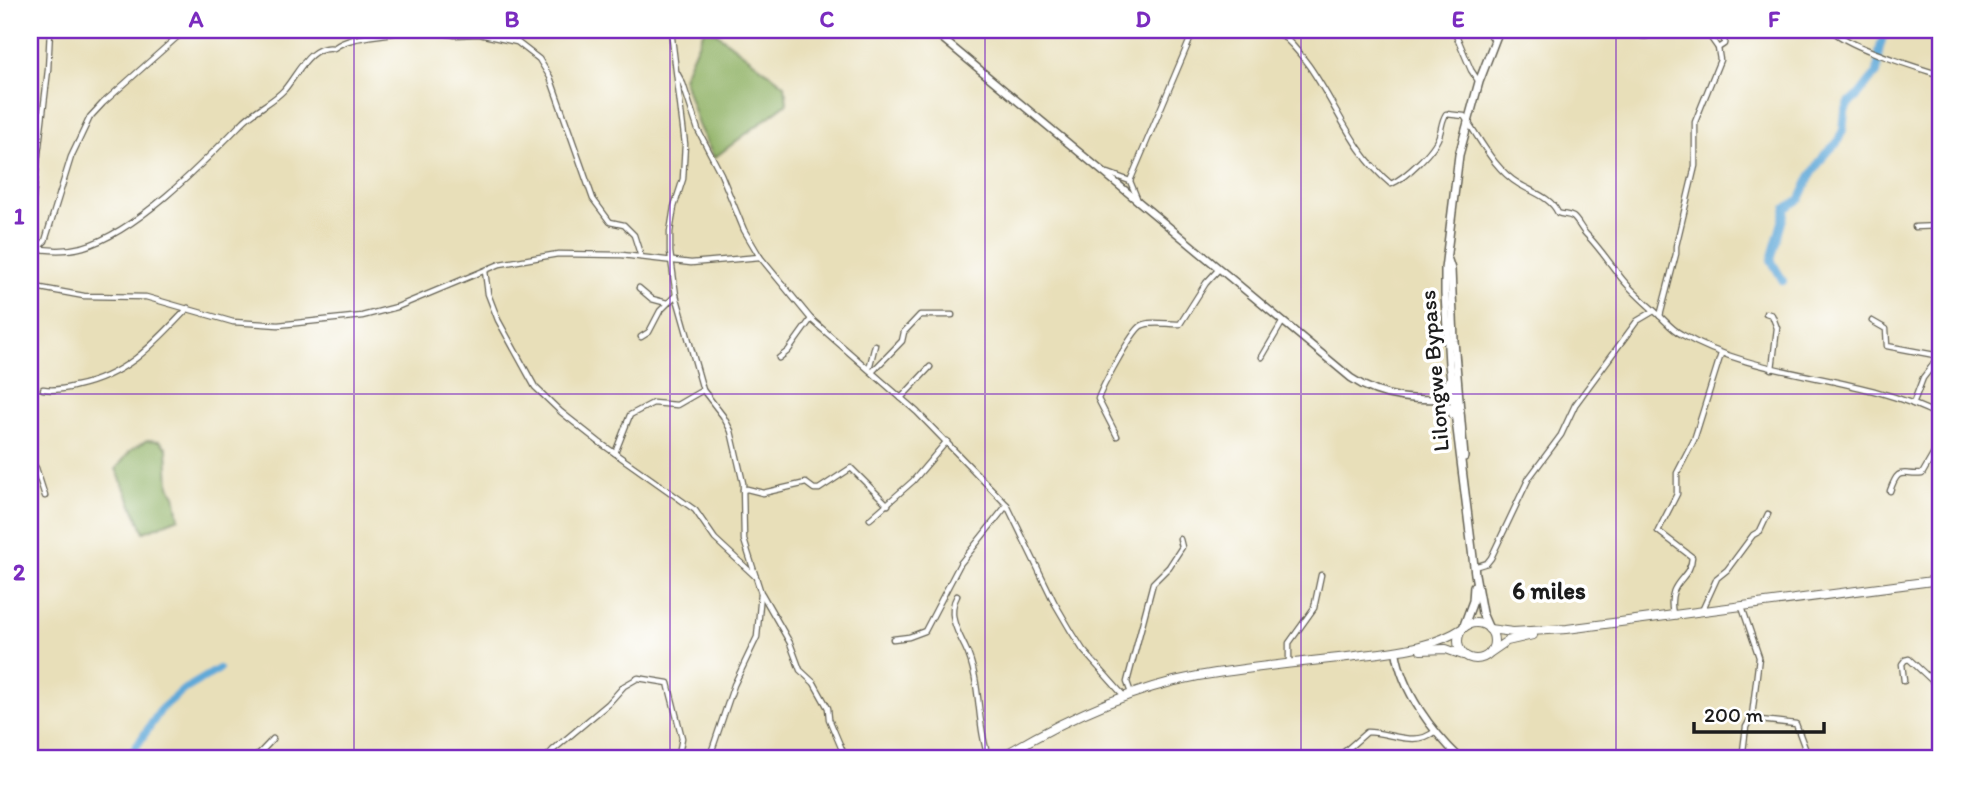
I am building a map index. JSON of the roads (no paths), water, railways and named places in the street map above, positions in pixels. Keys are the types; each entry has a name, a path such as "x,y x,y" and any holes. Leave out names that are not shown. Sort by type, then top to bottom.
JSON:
{"highway":[{"path":"1398,650 1446,649 1477,659 1507,641 1567,629 1940,580"},
{"path":"998,759 1064,723 1128,695 1191,678 1398,650 1442,641 1468,625 1478,623 1489,629 1513,632 1567,629"},
{"path":"1463,628 1458,643 1465,656"},
{"path":"1488,654 1493,641 1489,629"}],"main road":[{"path":"932,30 1360,384 1377,392 1405,398 1455,395"},
{"name":"Lilongwe Bypass","path":"1464,479 1465,468 1450,375 1445,269 1454,189 1467,121 1499,30"},
{"name":"Lilongwe Bypass","path":"1448,260 1451,269 1456,426 1475,571 1482,613 1489,629"},
{"path":"1437,397 1447,385 1450,375"},
{"path":"1437,397 1451,410 1456,426"},
{"name":"Lilongwe Bypass","path":"1463,628 1473,601 1475,571"},
{"path":"1398,650 1399,667 1416,702 1436,731 1461,759"}],"street":[{"path":"30,222 48,70 50,30"},
{"path":"37,249 45,241 71,157 90,117 185,30"},
{"path":"30,247 58,251 85,247 97,242 141,215 179,184 242,123 283,90 316,51 324,47 334,48 343,41 381,37 406,30"},
{"path":"427,30 455,35 479,34 517,42 539,59 551,77 593,200 610,222 624,225 634,235 641,257"},
{"path":"671,30 685,144 683,179 670,232 676,295 703,390 729,425 743,490 744,540 761,593 790,643 800,670 814,683 828,708 829,719 846,759"},
{"path":"1139,202 1130,181 1194,30"},
{"path":"1276,30 1303,57 1319,79 1354,142 1391,184 1410,170 1430,149 1440,136 1446,114 1464,116 1495,160 1512,178 1553,204 1558,213 1575,219 1607,256 1620,277 1679,334 1721,354 1798,376 1852,384 1940,416"},
{"path":"1454,30 1479,82"},
{"path":"1487,30 1494,40"},
{"path":"1632,30 1643,37 1651,36 1660,30"},
{"path":"1660,316 1695,166 1695,122 1720,60 1718,48 1705,30"},
{"path":"1718,48 1724,44 1726,30"},
{"path":"1832,30 1837,35 1896,61 1940,75"},
{"path":"677,73 698,130 721,174 744,230 760,257 811,319 947,441 1007,505 1070,631 1083,650 1128,695"},
{"path":"1102,171 1130,181"},
{"path":"1915,227 1938,227 1940,221"},
{"path":"30,286 84,296 146,296 241,323 299,324 362,316 397,307 512,261 558,254 641,257 691,263 760,257"},
{"path":"1117,436 1098,399 1125,349 1145,324 1180,324 1219,269"},
{"path":"485,271 488,294 498,320 530,380 567,418 697,512 715,539 756,577"},
{"path":"639,288 652,299 667,303"},
{"path":"641,337 649,332 660,311 676,295"},
{"path":"43,389 67,388 102,380 114,374 144,352 188,308"},
{"path":"1475,571 1491,558 1529,478 1561,435 1575,405 1637,321 1654,311"},
{"path":"1766,313 1772,315 1776,323 1772,369"},
{"path":"870,370 901,341 904,332 920,315 952,315"},
{"path":"779,358 788,351 811,319"},
{"path":"1262,357 1283,321"},
{"path":"1872,321 1886,329 1887,345 1940,356 1923,378 1913,404"},
{"path":"870,370 875,345"},
{"path":"1674,615 1671,597 1691,565 1692,556 1658,531 1677,494 1677,473 1694,440 1721,354"},
{"path":"901,398 930,367"},
{"path":"615,453 630,415 653,403 677,405 703,390"},
{"path":"870,519 913,481 947,441"},
{"path":"1890,491 1895,477 1899,474 1922,474 1940,443"},
{"path":"30,461 36,468 45,496"},
{"path":"743,490 762,493 806,484 819,489 851,468 888,505"},
{"path":"893,639 925,631 965,556 1007,505"},
{"path":"1701,612 1717,578 1727,570 1753,534 1760,531 1768,514"},
{"path":"1128,695 1127,682 1153,583 1169,567 1182,547 1180,539"},
{"path":"1289,664 1289,643 1314,608 1321,575"},
{"path":"709,759 734,685 755,644 761,593"},
{"path":"957,596 952,604 953,617 975,678 983,741 989,759"},
{"path":"1742,607 1759,657 1751,719 1746,727 1742,759"},
{"path":"1904,681 1902,664 1907,659 1940,688"},
{"path":"545,759 608,704 624,686 638,678 668,683 682,738 678,759"},
{"path":"1751,719 1796,724 1808,759"},
{"path":"1336,759 1367,732 1411,738 1427,737 1436,731"},
{"path":"254,759 273,739"}],"waterway":[{"path":"1879,51 1885,30"},
{"path":"1783,281 1771,260 1786,208 1800,199 1825,154 1837,143 1849,103 1877,73 1879,54"},
{"path":"128,759 162,708 182,691 219,669"}],"district":[{"name":"6 miles","path":"1549,590"}]}
